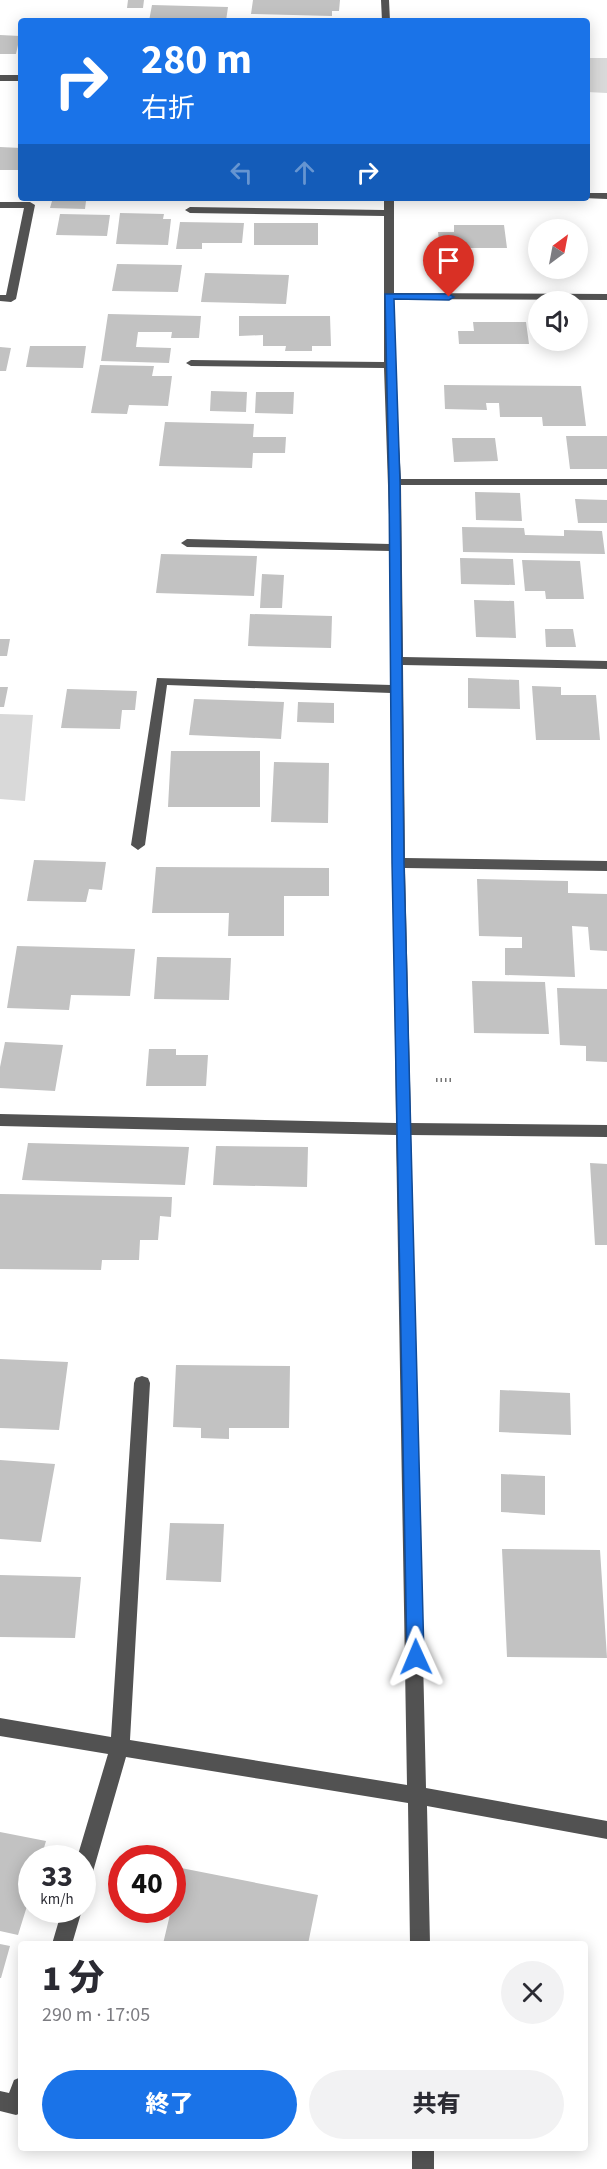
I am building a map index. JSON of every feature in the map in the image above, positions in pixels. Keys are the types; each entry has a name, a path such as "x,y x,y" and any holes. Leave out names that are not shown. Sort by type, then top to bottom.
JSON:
{"street":[{"path":"386,0 386,18"},
{"path":"0,78 18,78"},
{"path":"590,196 607,196"},
{"path":"389,201 389,365 395,482 398,863 419,1796 420,1941"},
{"path":"0,205 30,205 11,298 0,298"},
{"path":"190,210 389,213"},
{"path":"389,296 607,297"},
{"path":"191,363 389,365"},
{"path":"395,482 607,482"},
{"path":"187,543 395,548"},
{"path":"397,661 607,665"},
{"path":"138,845 161,681 398,689"},
{"path":"398,863 607,866"},
{"path":"0,1120 607,1131"},
{"path":"91,1845 120,1746 142,1383"},
{"path":"0,1727 419,1796 607,1830"},
{"path":"63,1941 68,1923"},
{"path":"0,2101 16,2104 18,2097"},
{"path":"423,2151 423,2169"}],"shaded area":[{"path":"590,58 607,58 607,93 590,92"},
{"path":"0,714 33,715 25,801 0,799"}],"building":[{"path":"128,0 144,0 143,8 127,8"},
{"path":"253,0 340,0 339,11 332,11 332,16 251,14"},
{"path":"152,5 228,7 226,18 150,18"},
{"path":"0,35 18,36 16,54 0,54"},
{"path":"0,147 18,148 18,170 0,170"},
{"path":"52,201 86,201 85,209 50,208"},
{"path":"120,213 164,214 163,219 171,219 168,245 116,244"},
{"path":"60,214 110,215 107,236 56,235"},
{"path":"180,222 244,223 242,243 202,243 202,249 176,249"},
{"path":"254,223 318,223 318,245 254,245"},
{"path":"454,225 504,225 507,248 440,248 438,232 454,232"},
{"path":"117,264 182,265 178,292 112,291"},
{"path":"205,273 289,275 286,304 201,302"},
{"path":"108,314 201,316 199,338 171,338 172,332 138,332 136,347 171,348 169,363 101,361"},
{"path":"239,316 330,316 331,346 312,346 312,351 285,351 286,346 263,346 263,335 239,336"},
{"path":"473,322 526,322 528,344 459,344 458,331 474,331"},
{"path":"30,346 86,346 83,368 26,367"},
{"path":"0,347 11,348 6,371 0,371"},
{"path":"100,365 154,366 152,376 172,376 168,406 129,405 127,414 91,413"},
{"path":"444,385 581,386 586,426 543,426 542,417 500,417 499,403 486,403 487,410 445,409"},
{"path":"211,391 247,392 246,412 210,411"},
{"path":"256,392 294,392 293,414 255,413"},
{"path":"165,422 254,424 253,437 286,437 285,453 253,453 252,468 159,466"},
{"path":"566,436 607,436 607,469 570,469"},
{"path":"452,438 495,438 498,461 454,462"},
{"path":"475,492 520,493 522,521 476,520"},
{"path":"575,499 607,500 607,523 578,523"},
{"path":"462,527 524,528 525,535 564,536 564,530 602,531 605,554 463,552"},
{"path":"161,554 257,556 254,596 156,593"},
{"path":"460,558 513,559 515,585 461,584"},
{"path":"522,560 580,561 584,599 546,599 545,591 525,591"},
{"path":"262,574 284,575 282,608 260,608"},
{"path":"474,600 514,601 516,638 476,637"},
{"path":"250,614 332,616 331,648 248,646"},
{"path":"545,629 573,629 576,647 546,647"},
{"path":"0,639 10,639 7,656 0,656"},
{"path":"468,678 519,680 520,709 468,708"},
{"path":"532,686 561,687 561,695 596,695 600,740 536,740"},
{"path":"0,687 8,687 4,707 0,707"},
{"path":"67,689 137,691 135,710 122,710 120,729 61,728"},
{"path":"194,699 284,702 281,739 189,735"},
{"path":"298,702 334,703 334,723 297,722"},
{"path":"171,751 260,751 260,807 168,807"},
{"path":"274,762 329,763 328,823 271,822"},
{"path":"34,860 106,862 102,890 89,889 86,902 27,901"},
{"path":"156,867 329,868 329,896 284,896 284,936 228,936 229,913 152,913"},
{"path":"477,879 568,881 568,893 607,894 607,951 590,950 588,927 572,926 575,977 505,975 505,948 522,948 522,937 479,936"},
{"path":"17,946 135,949 130,996 71,995 69,1010 7,1008"},
{"path":"157,957 231,958 229,1000 154,999"},
{"path":"472,981 545,982 549,1034 474,1033"},
{"path":"557,988 607,989 607,1062 586,1061 586,1046 560,1045"},
{"path":"5,1042 63,1045 55,1091 0,1088 0,1067"},
{"path":"149,1049 176,1049 176,1055 208,1055 206,1086 146,1086"},
{"path":"28,1143 189,1147 185,1185 22,1180"},
{"path":"216,1146 308,1147 307,1187 213,1185"},
{"path":"590,1163 607,1164 607,1245 595,1245"},
{"path":"0,1194 172,1197 171,1217 160,1216 158,1240 140,1240 139,1260 102,1260 101,1270 0,1269"},
{"path":"0,1359 68,1362 59,1430 0,1428"},
{"path":"176,1365 290,1366 289,1428 229,1428 229,1439 201,1438 201,1428 173,1427"},
{"path":"500,1390 570,1393 571,1435 499,1432"},
{"path":"0,1460 55,1464 41,1542 0,1539"},
{"path":"501,1474 545,1476 545,1515 501,1512"},
{"path":"170,1523 224,1524 221,1582 166,1580"},
{"path":"502,1549 600,1550 607,1658 507,1657"},
{"path":"0,1575 81,1577 75,1638 0,1637"},
{"path":"0,1832 46,1841 45,1845 18,1845 18,1923 22,1923 18,1935 0,1931"},
{"path":"186,1869 318,1895 309,1941 164,1941 168,1923 186,1923"},
{"path":"0,1944 10,1946 1,1978 0,1978"}],"route":[{"path":"416,1657 398,863 395,482 389,365 389,296 449,297"}]}
